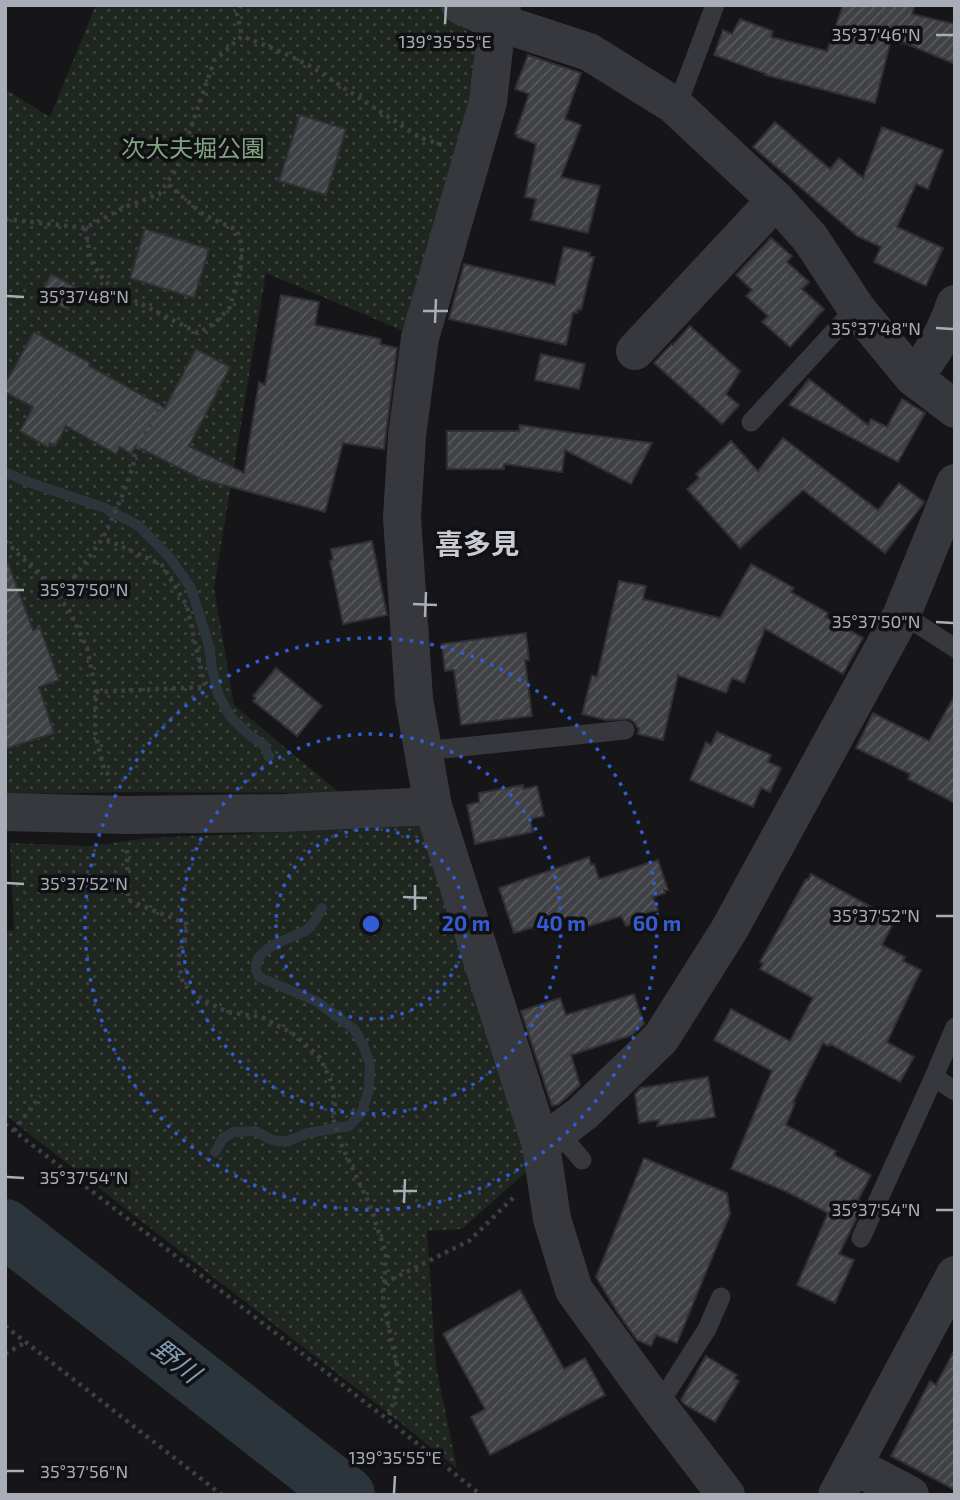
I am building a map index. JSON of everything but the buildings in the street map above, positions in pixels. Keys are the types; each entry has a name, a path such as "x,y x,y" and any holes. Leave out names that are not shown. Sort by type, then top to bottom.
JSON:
{"street":[{"path":"460,5 499,14 589,51 674,105 776,200 810,238 856,308 913,377 955,409"},
{"path":"499,14 488,102 420,338 407,436 402,517 414,699 433,806 556,1151 552,1219 573,1290 726,1495"},
{"path":"635,351 776,200"},
{"path":"913,377 923,367 951,318 955,304"},
{"path":"556,1151 583,1113 661,1038 729,930 902,614 955,483"},
{"path":"5,812 127,815 284,813 433,806"},
{"path":"910,1495 845,1480 955,1275"}],"lane":[{"path":"674,105 682,93 715,5"},
{"path":"751,422 856,308"},
{"path":"902,614 955,648"},
{"path":"424,751 625,730"},
{"path":"861,1238 955,1027"},
{"path":"934,1077 955,1091"},
{"path":"658,1406 707,1329 721,1297"}],"path":[{"path":"241,5 237,14 242,36"},
{"path":"242,36 284,52 312,67 419,137 472,156"},
{"path":"5,219 85,228 125,207 159,194 177,168 214,61 242,36"},
{"path":"85,228 91,261 109,285 198,333 215,323 230,307 240,272 242,246 237,230 204,215 166,183"},
{"path":"59,598 103,538 121,499 134,457 158,409"},
{"path":"96,692 205,687 187,606 162,565 103,538"},
{"path":"5,541 45,580 69,610 87,648 96,692 94,733 104,769 123,792 127,815 128,900 187,924 178,959 183,984 202,999 227,1012 261,1017 295,1035 320,1058 332,1083 335,1105 333,1118 338,1134 369,1203 386,1253 383,1301 400,1379 388,1420"},
{"path":"14,1131 40,1096"},
{"path":"5,1124 481,1495"},
{"path":"384,1283 469,1241 556,1151"},
{"path":"5,1326 222,1495"},
{"path":"5,1354 26,1342"}],"green space":[{"name":"次大夫堀公園","path":"96,5 451,5 469,35 488,102 420,338 266,273 214,588 234,705 340,793 5,794 5,89 50,117"},
{"path":"420,823 534,1165 462,1229 427,1231 436,1366 457,1469 5,1115 5,931 14,930 10,843 92,846 147,838 363,829"}],"waterway":[{"path":"5,472 105,508 139,526 171,559 191,588 209,646 218,694 230,716 249,735 264,745 269,757"},
{"path":"215,1152 223,1138 234,1132 255,1131 272,1140 285,1142 308,1133 349,1126 362,1112 369,1089 370,1064 354,1029 316,1001 259,977 256,969 262,954 276,944 308,929 322,908"},
{"name":"野川","path":"5,1228 346,1495"}],"district":[{"name":"喜多見","path":"477,544"}]}
